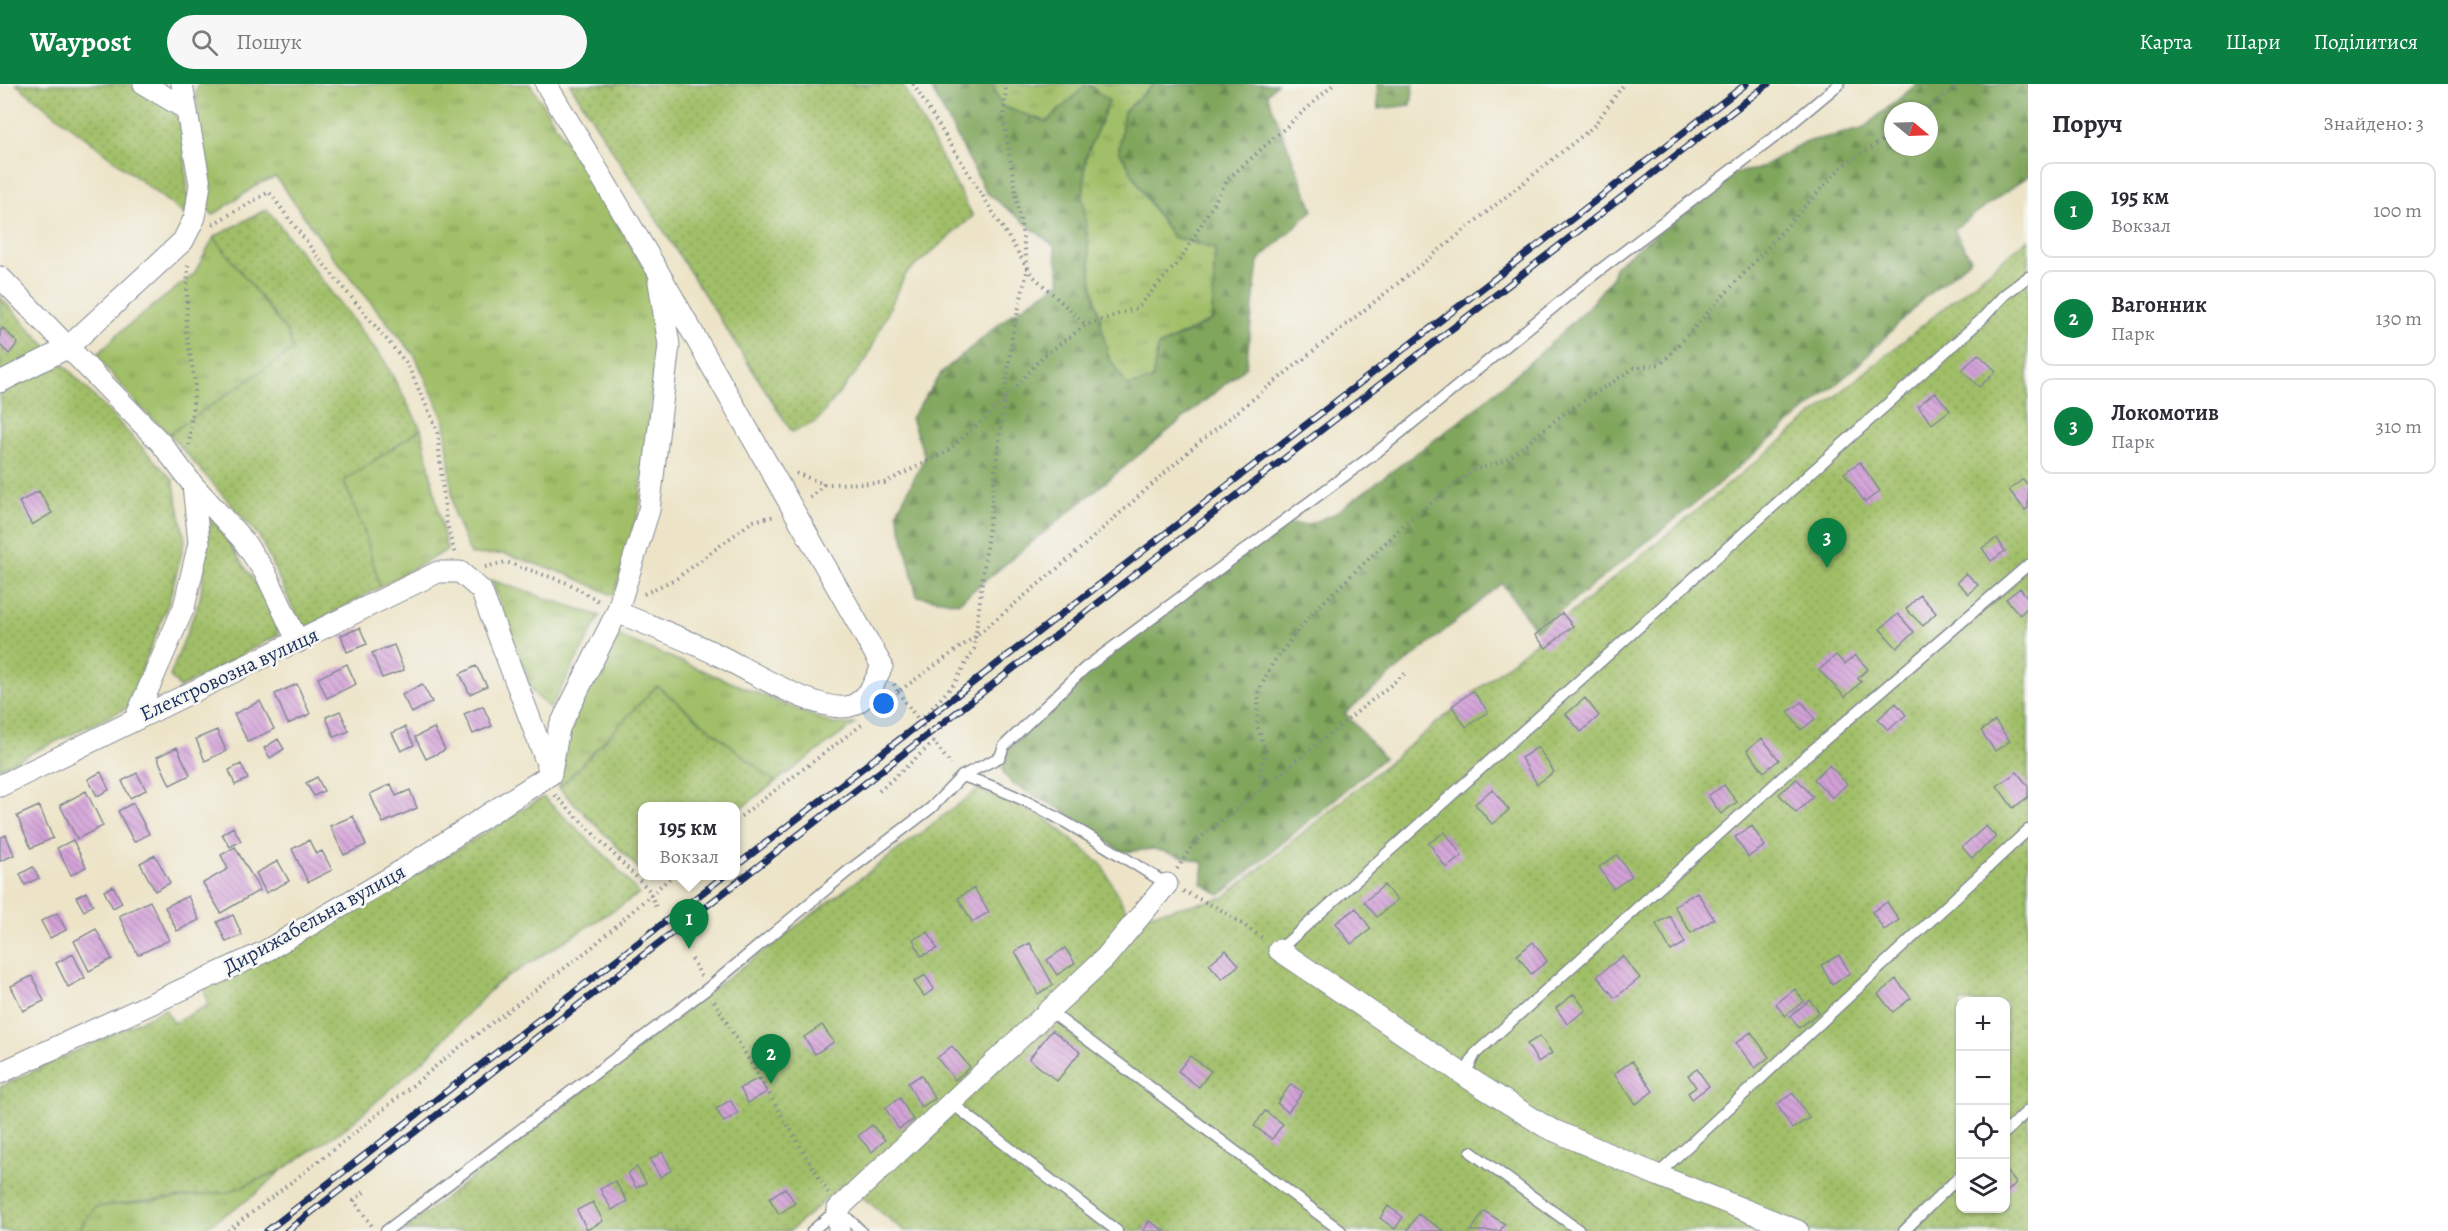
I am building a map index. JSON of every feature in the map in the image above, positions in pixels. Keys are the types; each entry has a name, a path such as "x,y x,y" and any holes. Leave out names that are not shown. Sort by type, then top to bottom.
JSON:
{"street":[{"path":"144,84 184,108"},
{"path":"0,382 66,348 183,241 195,216 200,184 184,108 182,84"},
{"path":"546,84 656,267 882,666 867,695 851,706 827,706 758,678 716,653 617,612"},
{"path":"550,774 560,728 617,612 649,510 669,345 656,267"},
{"path":"0,277 66,348 161,443 193,485 243,540 266,574 298,642"},
{"path":"136,717 184,607 199,543 193,485"},
{"name":"Електровозна вулиця","path":"0,786 136,717 298,642 438,572 460,572"},
{"path":"460,572 481,590 550,774"},
{"name":"Дирижабельна вулиця","path":"0,1073 264,952 393,876 550,774"},
{"path":"839,1231 838,1209 1105,958 1167,884"},
{"path":"1279,950 1545,1127 1798,1231"}],"lane":[{"path":"386,1231 707,989 847,872 931,808 963,776 1000,757 1004,746 1085,668 1377,452 1588,279 1780,133 1839,84"},
{"path":"1279,950 1972,328 2004,295 2028,277"},
{"path":"1470,1079 1468,1068 1475,1054 1807,755 2028,565"},
{"path":"963,776 995,786 1071,825 1167,884"},
{"path":"1658,1175 2028,830"},
{"path":"1048,1010 1341,1231"},
{"path":"950,1102 1117,1231"},
{"path":"2010,1128 2028,1110"},
{"path":"1471,1152 1580,1231"},
{"path":"1904,1231 1956,1180"},
{"path":"812,1231 838,1209 861,1231"}],"path":[{"path":"913,84 1032,275 1086,325"},
{"path":"920,722 954,684 974,649 1012,337 1028,268 1004,121 1006,84"},
{"path":"765,459 824,484 884,483 945,453 1004,401 1042,357 1086,325 1137,308 1181,259 1228,179 1334,84"},
{"path":"884,705 898,692 976,636 1070,558 1197,444 1593,127 1624,84"},
{"path":"1936,102 1959,84"},
{"path":"1268,784 1260,774 1266,752 1257,724 1259,691 1272,664 1311,614 1406,523 1472,471 1506,460 1562,415 1634,368 1662,364 1820,194 1842,166 1884,140"},
{"path":"195,216 214,225 269,192 321,261 407,364 437,429 446,520 460,572 506,562 568,583 617,612 652,589 678,578 753,521 795,512 824,484"},
{"path":"189,258 186,331 195,382 190,449"},
{"path":"882,666 948,762 963,776"},
{"path":"1279,950 1223,911 1167,884 1194,843 1407,672"},
{"path":"740,816 869,719"},
{"path":"879,791 934,742"},
{"path":"550,774 548,788 651,895 657,910"},
{"path":"228,1231 452,1053 591,948 668,880"},
{"path":"707,989 838,1209"},
{"path":"364,1192 354,1201 376,1231"}],"green space":[{"path":"16,84 130,84 175,112 184,136 188,203 186,216"},
{"path":"198,84 530,84 647,272 657,342 639,510 614,596 569,575 505,554 471,555 454,514 445,422 415,356 331,254 276,177 260,183 213,215 206,207 196,91"},
{"path":"570,84 902,84 973,216 905,275 866,360 816,422 792,432"},
{"path":"929,84 993,84 1001,106 1047,122 1087,84 1109,101 1086,157 1083,199 1092,283 1108,356 1127,386 1152,380 1158,347 1212,320 1215,249 1173,237 1150,204 1119,150 1124,112 1154,84 1277,84 1267,94 1313,210 1258,261 1246,367 958,603 917,596 897,512 925,457 911,418 942,372 1010,315 1061,282 1054,246 986,192"},
{"path":"993,84 1087,84 1047,122 1001,106"},
{"path":"1088,84 1154,84 1124,112 1119,150 1150,204 1173,237 1215,249 1212,320 1158,346 1152,380 1127,386 1108,356 1092,283 1083,199 1086,157 1109,101"},
{"path":"1377,84 1414,84 1411,105 1378,109"},
{"path":"1917,84 2028,84 2028,176 1954,229 1971,259 1924,298 1853,370 1711,490 1536,631 1502,583 1345,713 1384,758 1220,895 1201,883 1204,865 1199,861 1154,849 1122,852 1059,808 1012,784 1004,774 1002,763 1005,754 1037,719 1084,676 1281,523 1306,525 1334,514 1468,415 1544,350 1590,305 1612,278 1615,266 1734,173 1758,169 1805,142 1862,129 1884,111 1884,156 1938,156 1938,102 1895,102"},
{"path":"267,209 385,362 421,429 344,481 364,531 380,587 303,630 259,536 169,434 293,350 288,333 214,237"},
{"path":"214,237 288,333 293,350 169,434 139,406 96,356 119,333 194,274"},
{"path":"2028,239 2028,1231 904,1231 845,1183 790,1231 403,1231 717,986 979,789 1046,818 1102,865 1130,918 1223,898"},
{"path":"0,297 173,480 185,540 169,601 127,708 0,768"},
{"path":"421,429 447,550 380,587 364,531 344,481"},
{"path":"211,516 275,613 278,635 180,688 170,676 200,599"},
{"path":"491,580 600,616 550,709 533,692"},
{"path":"619,636 832,724 855,724 775,782 657,686 559,788 560,767 570,727 587,690"},
{"path":"657,686 775,782 740,809 740,802 638,802 638,868 559,788"},
{"path":"543,797 608,858 639,894 495,985 425,1059 347,1127 282,1170 228,1192 95,1207 78,1231 0,1231 0,1087 165,1009 174,1023 208,1005 204,988 406,881"},
{"path":"282,1170 252,1197 200,1231 78,1231 95,1207 228,1192"}],"building":[{"path":"3,328 18,343 9,354 0,345 0,331"},
{"path":"1978,354 1996,371 1979,387 1962,370"},
{"path":"1935,392 1950,410 1932,424 1918,406"},
{"path":"1860,462 1880,491 1865,502 1844,473"},
{"path":"2023,479 2028,485 2028,508 2025,510 2009,490"},
{"path":"39,491 52,513 32,525 19,502"},
{"path":"1997,538 2005,551 1991,561 1982,548"},
{"path":"1966,573 1978,585 1969,594 1957,582"},
{"path":"2020,588 2028,598 2028,607 2020,615 2006,599"},
{"path":"1920,595 1936,613 1923,626 1906,609"},
{"path":"1562,613 1573,626 1546,648 1535,635"},
{"path":"1898,614 1914,632 1897,648 1880,629"},
{"path":"360,628 367,644 347,652 341,635"},
{"path":"394,645 404,670 382,678 372,653"},
{"path":"1836,655 1845,664 1855,655 1868,669 1858,678 1861,682 1845,697 1819,670"},
{"path":"347,664 356,684 327,698 318,678"},
{"path":"476,666 487,686 470,694 460,674"},
{"path":"297,684 310,714 288,724 275,694"},
{"path":"422,684 432,702 412,713 402,695"},
{"path":"1473,691 1488,712 1466,727 1452,706"},
{"path":"1585,698 1599,716 1581,732 1566,714"},
{"path":"260,701 274,729 248,742 234,714"},
{"path":"1802,702 1815,719 1801,730 1788,712"},
{"path":"1896,703 1906,715 1888,730 1878,719"},
{"path":"483,706 492,726 473,734 464,714"},
{"path":"340,711 349,731 334,737 326,717"},
{"path":"1995,721 2010,741 1995,751 1981,731"},
{"path":"405,727 414,745 401,751 392,733"},
{"path":"434,728 445,750 426,759 415,737"},
{"path":"217,730 226,751 205,761 196,739"},
{"path":"1762,738 1779,760 1764,772 1747,750"},
{"path":"278,739 284,749 270,758 264,748"},
{"path":"177,747 190,775 170,785 157,757"},
{"path":"1538,747 1554,772 1537,784 1521,758"},
{"path":"241,764 248,779 235,785 229,770"},
{"path":"1829,765 1847,784 1832,798 1814,779"},
{"path":"101,772 109,790 97,796 88,779"},
{"path":"2017,772 2028,786 2028,797 2013,808 1997,786"},
{"path":"137,773 146,790 130,798 122,781"},
{"path":"317,777 324,791 314,796 306,783"},
{"path":"1797,779 1813,797 1796,813 1779,794"},
{"path":"391,784 396,796 410,790 417,808 383,823 370,794"},
{"path":"1724,785 1737,802 1721,814 1708,796"},
{"path":"1492,789 1509,810 1492,824 1475,804"},
{"path":"86,791 103,826 77,839 60,805"},
{"path":"133,803 149,834 134,842 118,811"},
{"path":"39,806 53,838 31,848 17,816"},
{"path":"353,816 366,845 344,855 330,826"},
{"path":"1752,826 1765,846 1748,857 1735,837"},
{"path":"1986,826 1996,837 1972,858 1962,847"},
{"path":"233,827 241,841 230,847 222,834"},
{"path":"1445,832 1462,856 1446,868 1429,843"},
{"path":"6,835 14,855 0,861 0,838"},
{"path":"73,840 86,867 71,875 57,848"},
{"path":"309,840 316,854 322,851 332,870 308,882 292,849"},
{"path":"235,847 260,890 221,913 203,883 228,869 221,855"},
{"path":"155,855 170,883 155,891 140,863"},
{"path":"1617,855 1632,876 1613,889 1599,867"},
{"path":"278,861 289,881 266,893 256,873"},
{"path":"33,867 39,878 25,885 20,874"},
{"path":"1384,885 1397,900 1377,917 1364,902"},
{"path":"113,886 122,903 113,908 104,891"},
{"path":"974,888 989,912 972,922 958,898"},
{"path":"86,892 93,905 84,911 76,897"},
{"path":"1697,892 1714,919 1691,933 1674,906"},
{"path":"188,896 199,920 177,931 165,907"},
{"path":"150,901 169,940 138,955 119,916"},
{"path":"1887,902 1899,920 1884,930 1872,912"},
{"path":"1356,908 1371,929 1351,944 1336,923"},
{"path":"57,913 66,930 50,938 41,921"},
{"path":"233,915 242,935 226,942 217,922"},
{"path":"1670,916 1685,943 1671,951 1656,924"},
{"path":"96,929 112,959 89,971 74,941"},
{"path":"928,932 937,949 921,956 913,939"},
{"path":"1533,942 1547,961 1531,974 1517,955"},
{"path":"1030,943 1053,985 1038,994 1015,951"},
{"path":"1065,948 1075,963 1057,975 1047,960"},
{"path":"1226,950 1239,965 1222,979 1209,964"},
{"path":"73,954 85,978 68,987 56,963"},
{"path":"1839,955 1850,973 1832,984 1821,965"},
{"path":"1622,956 1640,978 1615,998 1597,976"},
{"path":"925,975 934,989 924,996 914,982"},
{"path":"32,976 44,1001 23,1011 11,986"},
{"path":"1896,979 1911,998 1893,1012 1878,994"},
{"path":"1795,989 1804,1001 1785,1016 1776,1004"},
{"path":"1574,994 1586,1010 1567,1024 1556,1008"},
{"path":"1810,1000 1819,1012 1799,1028 1790,1016"},
{"path":"822,1025 834,1042 815,1054 804,1037"},
{"path":"1052,1030 1080,1052 1057,1081 1029,1059"},
{"path":"1751,1032 1769,1057 1755,1068 1736,1043"},
{"path":"1540,1036 1552,1053 1538,1062 1527,1044"},
{"path":"952,1046 970,1067 955,1080 937,1058"},
{"path":"1190,1056 1211,1071 1199,1087 1178,1071"},
{"path":"1632,1061 1653,1091 1636,1104 1614,1074"},
{"path":"1697,1069 1709,1086 1692,1099 1688,1093 1696,1087 1688,1075"},
{"path":"921,1075 935,1099 921,1107 908,1083"},
{"path":"759,1078 767,1092 748,1103 740,1088"},
{"path":"1291,1084 1303,1092 1288,1112 1277,1103"},
{"path":"1793,1093 1809,1118 1792,1129 1777,1104"},
{"path":"900,1098 913,1120 899,1129 885,1108"},
{"path":"730,1100 738,1113 724,1122 716,1109"},
{"path":"1265,1111 1283,1124 1272,1139 1254,1126"},
{"path":"872,1125 885,1140 872,1152 858,1136"},
{"path":"662,1152 672,1170 660,1177 650,1160"},
{"path":"637,1167 646,1183 636,1188 628,1173"},
{"path":"2010,1175 2016,1183 2010,1189"},
{"path":"615,1181 627,1201 612,1210 600,1189"},
{"path":"785,1188 795,1203 779,1214 769,1198"},
{"path":"593,1202 603,1221 587,1230 577,1210"},
{"path":"1388,1206 1403,1217 1395,1229 1380,1218"},
{"path":"1484,1211 1505,1224 1500,1231 1471,1231"},
{"path":"1418,1214 1444,1231 1407,1231"},
{"path":"1149,1221 1165,1231 1143,1231"}],"railway":[{"path":"740,863 1746,84"},
{"path":"287,1231 1768,84"},
{"path":"267,1231 719,880"}],"place":[{"name":"Локомотив","path":"1827,568"},
{"name":"195 км","path":"689,949"},
{"name":"Вагонник","path":"771,1084"}]}
